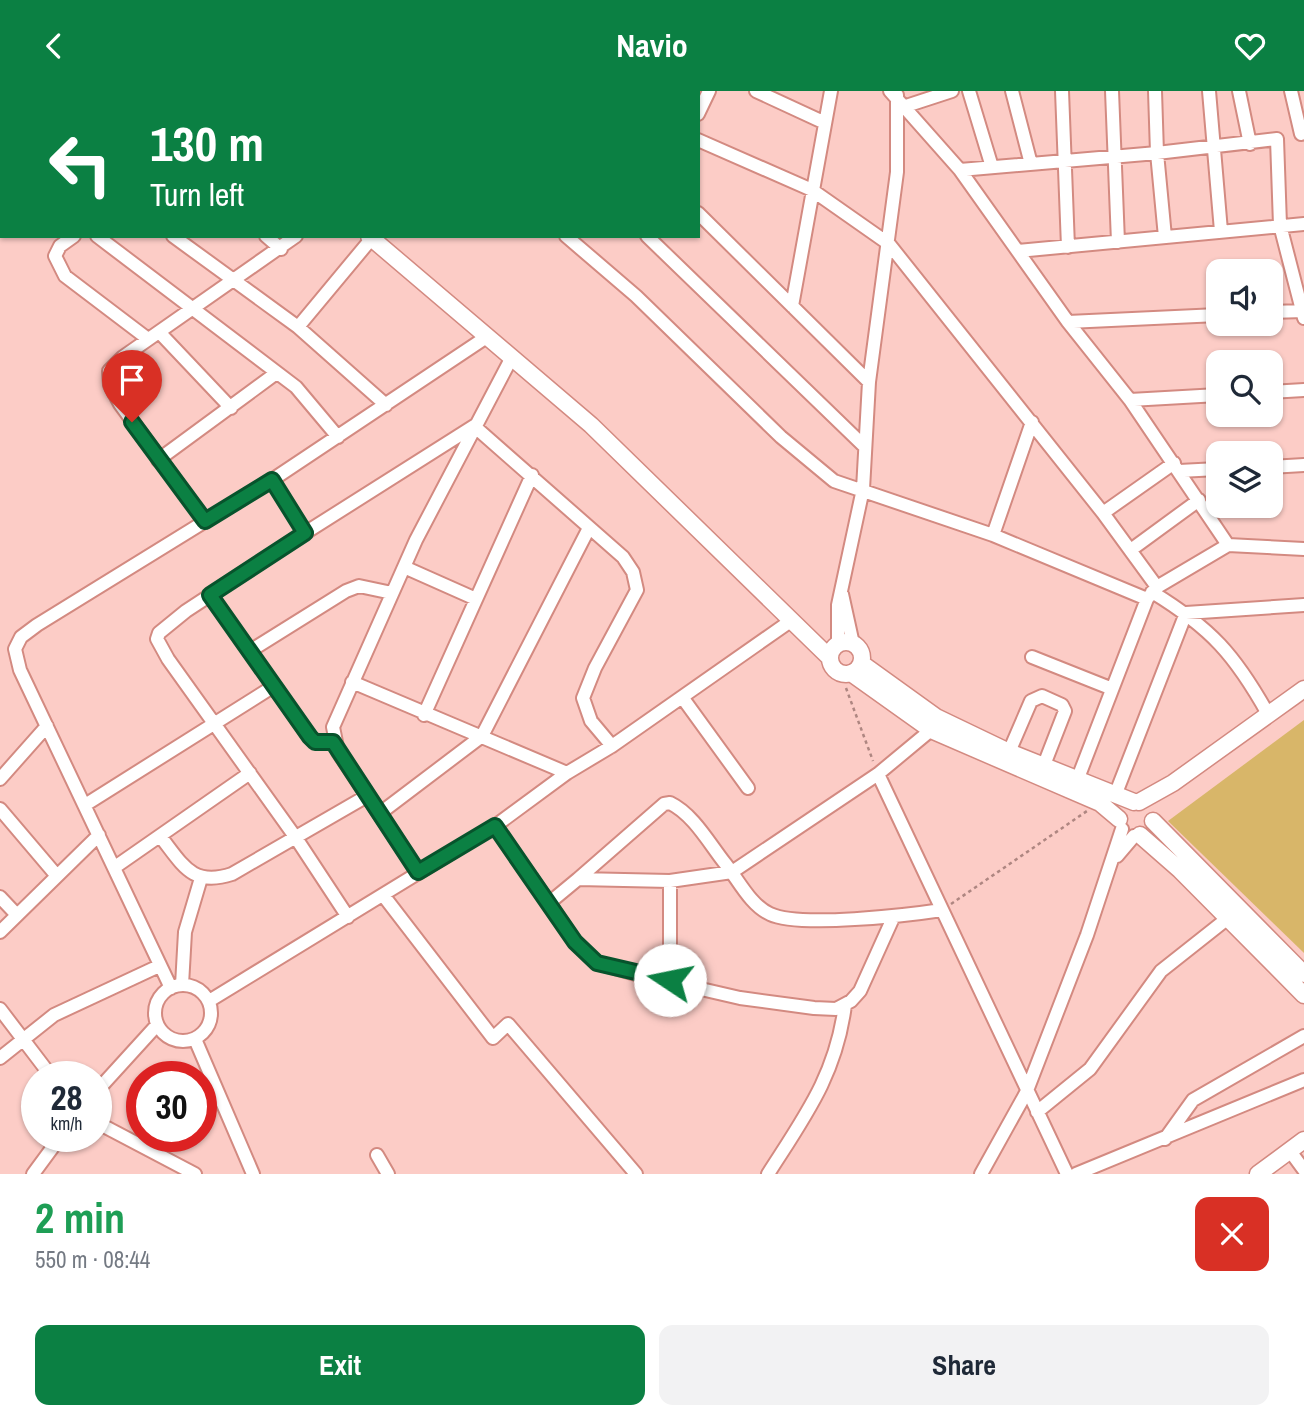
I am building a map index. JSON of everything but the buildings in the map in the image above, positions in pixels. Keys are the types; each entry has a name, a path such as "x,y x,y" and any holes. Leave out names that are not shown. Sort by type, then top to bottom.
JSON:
{"main road":[{"path":"371,238 591,425 798,624 839,648 861,654 851,670"},
{"path":"839,648 833,667 851,670 1009,751 1116,793 1144,809 1304,974"},
{"path":"851,670 931,730 1100,803 1180,870 1304,995"},
{"path":"1129,830 1121,810 1144,809 1173,783 1304,689"},
{"path":"1129,830 1149,830 1144,809"},
{"path":"1258,1174 1304,1140"}],"street":[{"path":"700,110 709,91"},
{"path":"755,91 823,123"},
{"path":"792,306 823,123 831,91"},
{"path":"898,97 952,91"},
{"path":"969,91 992,167"},
{"path":"1012,91 1031,164"},
{"path":"1062,91 1067,161 1068,247"},
{"path":"1112,91 1118,242"},
{"path":"1155,91 1157,153 1166,237"},
{"path":"1209,91 1221,231"},
{"path":"1239,91 1250,144"},
{"path":"960,170 1250,144 1277,139 1302,133 1291,91"},
{"path":"898,97 960,170 1068,322 1130,400 1228,545"},
{"path":"839,648 842,594 863,489 869,382 897,172 898,97"},
{"path":"1277,139 1280,225 1303,313 1283,312"},
{"path":"700,141 812,190 889,244 1132,549 1152,593"},
{"path":"700,215 869,382"},
{"path":"1018,251 1304,224"},
{"path":"71,238 60,246 55,256 65,276 154,336 231,408"},
{"path":"100,238 307,397 338,437"},
{"path":"176,238 298,327 386,405"},
{"path":"268,238 281,249"},
{"path":"205,521 158,460 120,404 110,386 109,376 113,366 294,238"},
{"path":"298,327 369,238"},
{"path":"568,238 636,296 810,462 834,481 1152,593 1186,613 1233,657 1268,714"},
{"path":"650,238 864,446"},
{"path":"1068,322 1206,316"},
{"path":"201,878 185,932 176,986 156,1004 157,1025 173,1040 195,1039 210,1023 209,1001 193,987 176,986 159,966 115,867 20,670 15,649 22,637 272,480 488,336"},
{"path":"418,872 333,742 333,727 404,567 474,426 512,357"},
{"path":"158,460 275,374"},
{"path":"1283,391 1304,390"},
{"path":"1130,400 1206,396"},
{"path":"993,535 1032,422"},
{"path":"474,426 623,557 633,572 637,590 595,668 583,698 591,721 612,746"},
{"path":"348,917 157,639 168,624 210,595 474,426"},
{"path":"1283,466 1304,465"},
{"path":"1104,513 1176,467 1206,468"},
{"path":"424,715 532,475"},
{"path":"272,480 305,533"},
{"path":"1132,549 1199,500"},
{"path":"379,814 482,736 589,529"},
{"path":"1078,778 1110,688 1152,593 1228,545 1304,549"},
{"path":"404,567 476,599"},
{"path":"250,651 346,591 359,586 392,593"},
{"path":"210,595 310,737 315,742 333,742"},
{"path":"1186,613 1304,605"},
{"path":"1116,793 1186,613"},
{"path":"209,1001 495,826 567,772 612,746 682,697 798,624"},
{"path":"1032,657 1110,688"},
{"path":"352,682 424,715 567,772"},
{"path":"85,805 274,686"},
{"path":"1009,751 1031,701 1042,696 1062,705 1065,711 1044,765"},
{"path":"682,697 748,788"},
{"path":"0,779 47,726"},
{"path":"578,879 670,881 732,872 878,774 931,730"},
{"path":"115,867 250,773"},
{"path":"878,774 1026,1093 1067,1174"},
{"path":"160,836 188,871 201,878 217,879 233,874 367,796"},
{"path":"549,903 664,804 670,803 686,814 758,906 780,918 893,918 942,910"},
{"path":"0,809 57,876"},
{"path":"495,826 575,942 597,963 740,998 830,1009 845,1005 860,991 893,918"},
{"path":"981,1174 1026,1093 1112,862 1129,830"},
{"path":"0,932 99,835"},
{"path":"670,881 670,980"},
{"path":"383,895 493,1038 508,1024 636,1174"},
{"path":"0,897 17,915"},
{"path":"1037,1112 1090,1069 1161,971 1228,918"},
{"path":"0,1058 76,1002 159,966"},
{"path":"768,1174 821,1090 836,1053 845,1005"},
{"path":"0,1009 40,1061"},
{"path":"112,1074 157,1025"},
{"path":"1165,1140 1193,1100 1304,1036"},
{"path":"195,1039 253,1174"},
{"path":"1076,1174 1165,1140 1304,1080"},
{"path":"112,1130 195,1174"},
{"path":"1290,1151 1304,1170"},
{"path":"33,1174 49,1152"},
{"path":"377,1155 388,1174"}],"path":[{"path":"851,670 878,774"},
{"path":"942,910 1100,803"}],"shaded area":[{"path":"1304,720 1304,953 1168,821"}],"route":[{"path":"132,422 205,521 272,480 305,533 210,595 310,737 315,742 333,742 418,872 495,826 575,942 597,963 670,980"}]}
